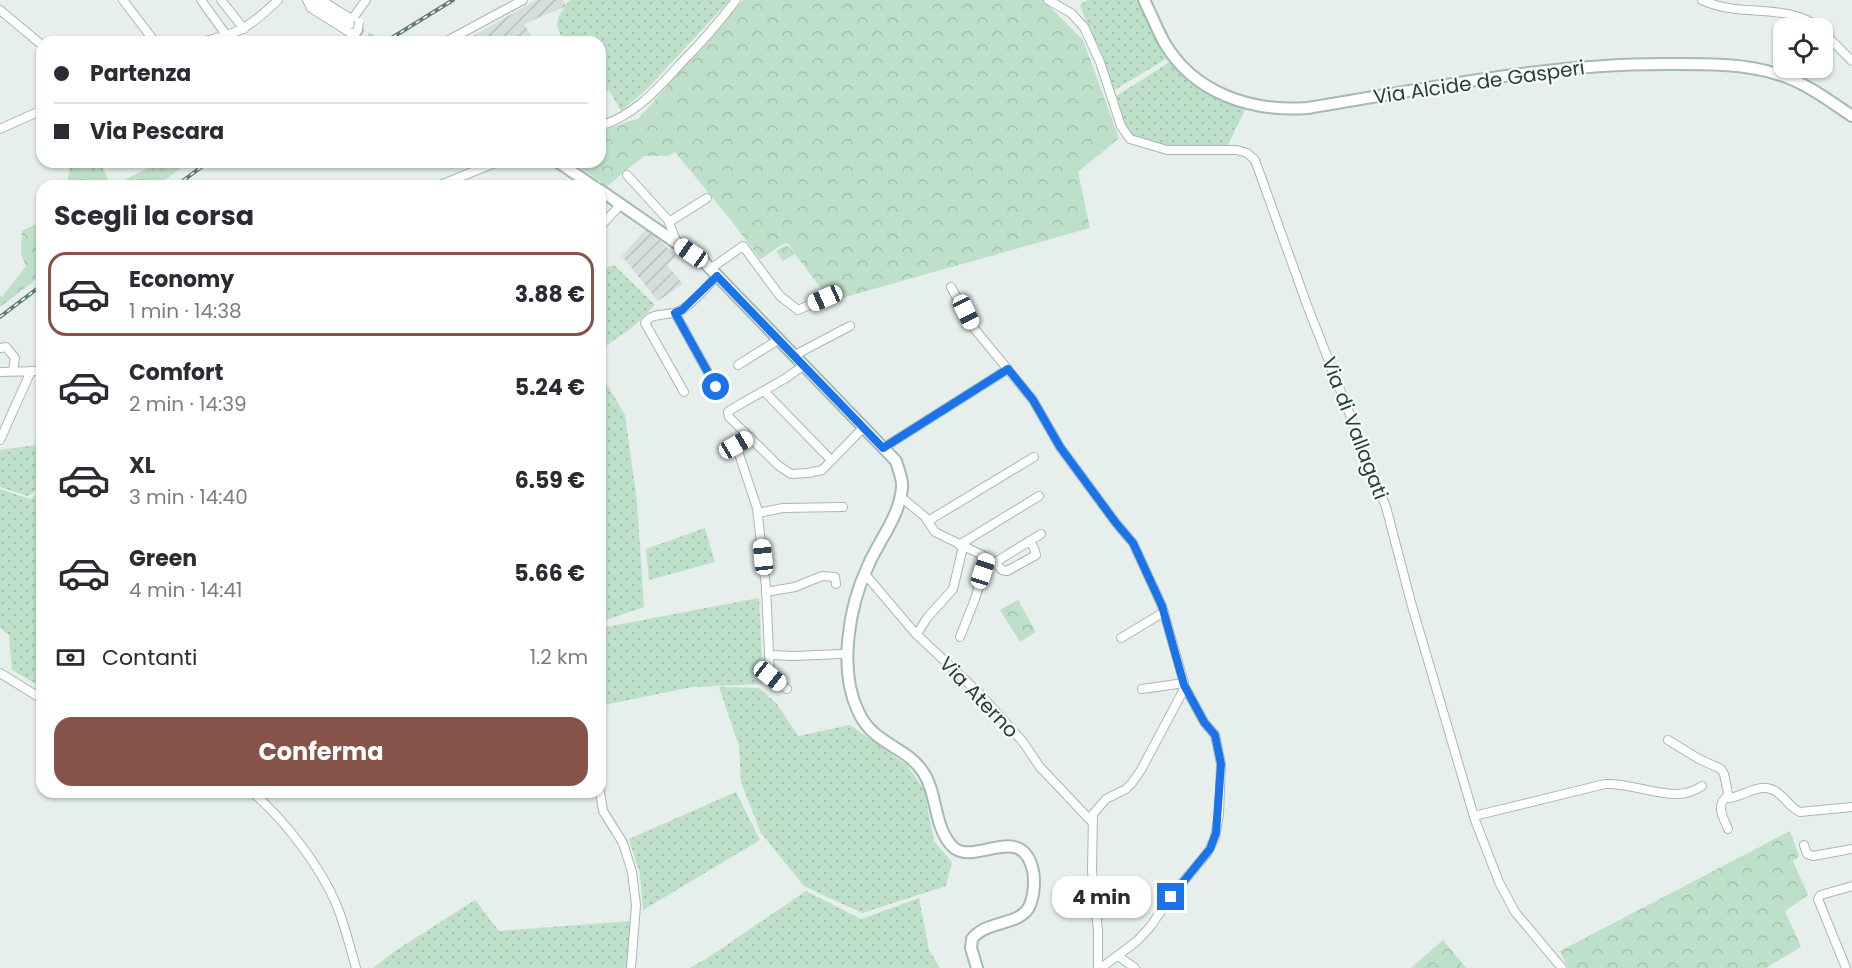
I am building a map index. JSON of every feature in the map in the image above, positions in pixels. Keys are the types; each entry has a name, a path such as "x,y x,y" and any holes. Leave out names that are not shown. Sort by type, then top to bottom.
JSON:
{"main road":[{"path":"309,0 354,28"},
{"name":"Via Alcide de Gasperi","path":"1144,0 1164,42 1187,70 1219,93 1258,107 1308,108 1500,75 1607,65 1664,63 1725,65 1774,72 1807,87 1852,116"},
{"path":"567,168 584,180"},
{"path":"571,168 578,176"},
{"path":"606,194 678,244 714,273 896,461 903,486 895,515 865,573 852,614 848,636 850,685 858,712 865,724 874,734 909,757 922,770 933,793 942,830 954,848 961,852 971,853 1004,846 1015,848 1031,865 1034,879 1028,909 1022,915 987,928 974,937 971,948 977,968"}],"street":[{"path":"123,0 150,36"},
{"path":"201,0 227,36 257,20 278,0"},
{"path":"221,0 244,28"},
{"path":"321,0 353,18 366,0"},
{"path":"456,36 523,0"},
{"path":"606,123 623,116 653,93 718,25 736,0"},
{"name":"Via di Vallagati","path":"1048,0 1074,16 1088,33 1100,62 1114,110 1130,139 1167,150 1237,150 1247,153 1255,160 1307,305 1386,507 1412,606 1474,816 1499,882 1511,906 1562,968"},
{"path":"1702,0 1722,7 1800,18"},
{"path":"0,10 36,40"},
{"path":"354,28 357,13"},
{"path":"1833,42 1852,61"},
{"path":"0,129 36,113"},
{"path":"453,180 482,168"},
{"path":"627,175 669,222 678,244"},
{"path":"669,222 707,198"},
{"path":"606,220 621,204"},
{"path":"684,392 645,323 652,316 682,310 714,273 743,246 780,296 798,310 825,298"},
{"path":"951,286 973,327 1033,400 1060,447 1133,543 1164,612 1184,684 1204,722 1215,735 1218,748 1221,778 1216,833 1210,849 1173,894 1150,927 1118,956 1100,968"},
{"path":"675,313 716,387"},
{"path":"793,356 850,326"},
{"path":"738,365 778,340"},
{"path":"0,348 6,347 15,358 13,371"},
{"path":"803,366 728,412 729,417 779,466 792,474 822,470 862,428"},
{"path":"883,448 1008,369"},
{"path":"0,440 31,371"},
{"path":"0,372 36,371"},
{"path":"764,391 831,460"},
{"path":"750,437 736,445 758,513 766,592 770,676 787,689"},
{"path":"928,521 1034,457"},
{"path":"900,496 928,521 935,532 996,562 1002,570 1007,572 1036,555 1030,542"},
{"path":"917,634 927,618 952,589 961,546 1039,496"},
{"path":"758,513 783,508 843,507"},
{"path":"996,562 1041,534"},
{"path":"960,637 975,599 987,558"},
{"name":"Via Aterno","path":"865,573 917,634 982,696 1023,742 1040,767 1092,822"},
{"path":"766,592 795,588 828,575 835,577 836,584"},
{"path":"1121,638 1164,612"},
{"path":"770,655 841,654"},
{"path":"0,673 36,695"},
{"path":"1142,689 1184,684"},
{"path":"1100,968 1093,889 1092,822 1094,814 1106,799 1126,789 1142,770 1184,684"},
{"path":"1668,740 1721,769 1724,799 1720,808 1728,829"},
{"path":"1474,816 1605,784 1624,784 1679,794 1702,786"},
{"path":"1724,799 1756,788 1766,788 1777,792 1800,812 1852,807"},
{"path":"258,798 276,817 326,882 341,918 356,968"},
{"path":"601,798 603,811 623,843 632,872 636,905 632,968"},
{"path":"1804,845 1807,854 1813,856 1852,849"},
{"path":"1846,968 1818,900 1823,894 1852,886"},
{"path":"1118,956 1135,968"}],"shaded area":[{"path":"536,0 563,0 566,6 524,24 531,36 473,36"},
{"path":"647,228 676,256 667,265 683,284 658,301 622,256"}],"green space":[{"path":"570,0 730,0 647,89 621,111 609,90 606,92 606,36 561,36 557,25 562,11"},
{"path":"743,0 1043,0 1083,40 1119,138 1078,172 1090,228 831,301 795,254 783,261 776,251 786,245 795,253 787,243 760,259 675,152 668,156 644,156 606,187 606,180 597,180 582,168 606,168 606,129 639,118"},
{"path":"1087,0 1139,0 1169,57 1113,91 1080,5"},
{"path":"1173,60 1205,90 1245,110 1228,145 1158,145 1133,137 1125,129 1113,98"},
{"path":"69,168 103,168 108,180 68,180"},
{"path":"148,168 181,168 165,180 124,180"},
{"path":"36,224 36,280 0,307 0,295 2,297 26,266 21,254 22,231"},
{"path":"614,265 655,305 634,326 606,346 606,268"},
{"path":"606,383 625,415 637,501 644,607 606,620"},
{"path":"36,445 36,490 28,496 0,487 0,450"},
{"path":"0,489 30,499 36,494 36,684 12,670 9,635 0,628"},
{"path":"705,528 715,562 649,580 646,549"},
{"path":"759,598 763,684 692,687 606,705 606,627"},
{"path":"1018,600 1036,632 1020,642 1000,610"},
{"path":"719,687 759,688 777,704 798,736 850,725 907,765 924,790 934,841 952,862 946,886 862,913 804,886 761,833 741,782 739,746"},
{"path":"736,792 760,840 643,910 640,874 629,839"},
{"path":"1790,831 1799,856 1793,861 1808,895 1785,911 1801,947 1766,968 1568,968 1560,951"},
{"path":"806,891 861,919 919,898 929,950 940,968 690,968"},
{"path":"475,900 499,931 632,921 628,968 373,968 395,951"},
{"path":"1443,940 1466,968 1411,968"}],"tunnel":[{"path":"354,29 365,36"}],"railway":[{"path":"395,36 453,0"},
{"path":"184,180 200,168"},
{"path":"0,317 36,290"}],"route":[{"path":"716,387 675,313 682,310 717,276 883,448 1008,369 1033,400 1060,447 1133,543 1162,606 1184,685 1204,722 1215,735 1221,764 1221,778 1219,814 1214,842 1171,897"}]}
